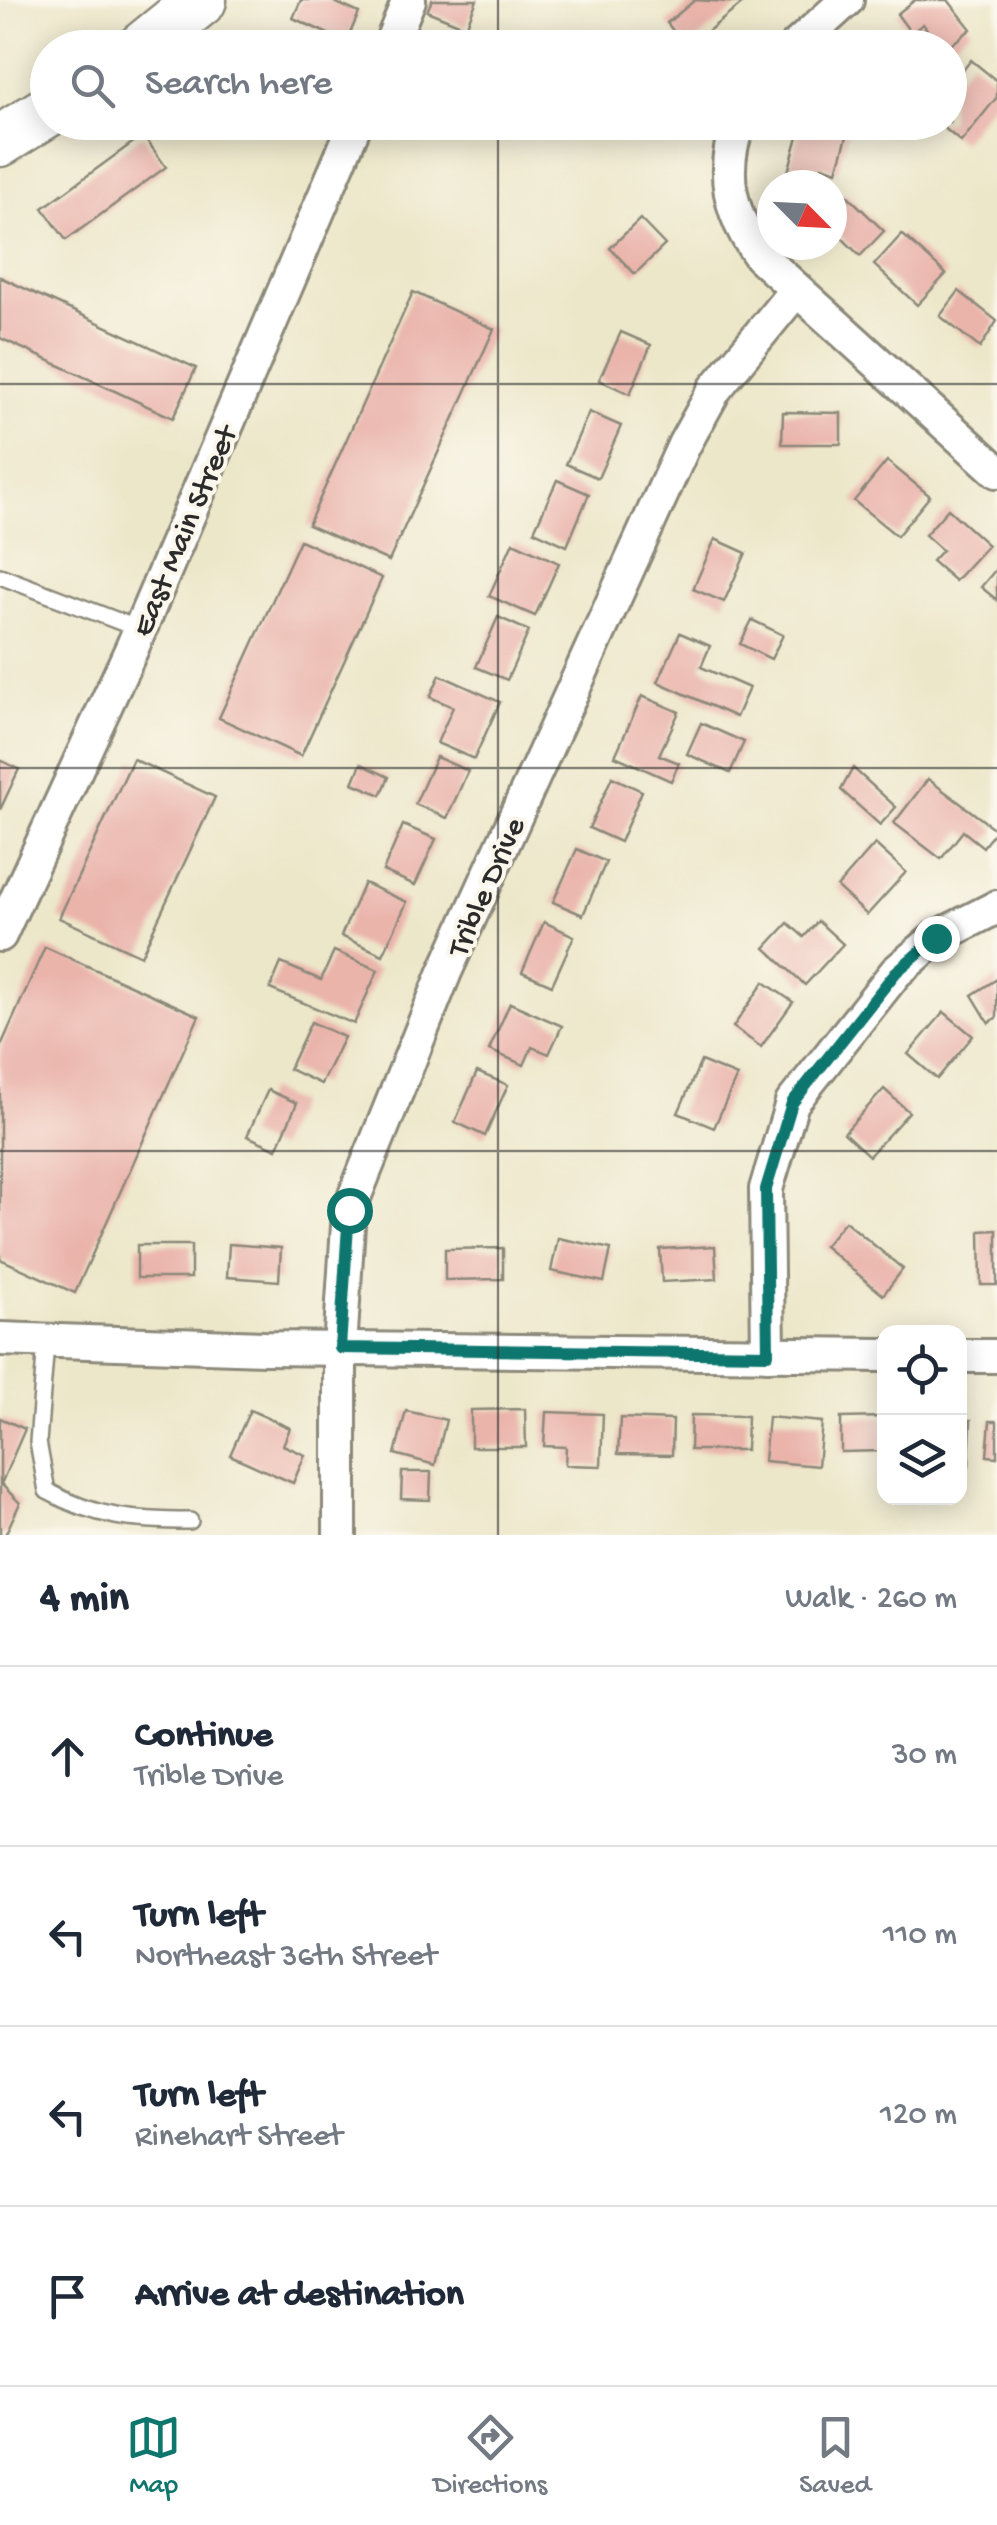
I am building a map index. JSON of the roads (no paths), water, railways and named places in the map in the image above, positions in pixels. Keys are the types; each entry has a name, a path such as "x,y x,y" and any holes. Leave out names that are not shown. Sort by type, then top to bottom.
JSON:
{"main road":[{"path":"164,30 201,0"},
{"path":"0,140 30,121"}],"street":[{"path":"396,30 409,0"},
{"path":"814,30 847,0"},
{"name":"East Main Street","path":"0,935 139,630 348,140"},
{"path":"734,140 729,188 737,225 760,256 997,471"},
{"name":"Trible Drive","path":"340,1535 340,1348 349,1210 445,972 684,445 715,389 796,290"},
{"path":"768,1354 766,1189 792,1103 896,972 936,938 997,908"},
{"path":"3,1341 877,1355"},
{"path":"967,1356 997,1356"}],"lane":[{"path":"0,576 139,630"},
{"path":"46,1343 38,1442 48,1491 82,1510 121,1520 190,1521"}]}
